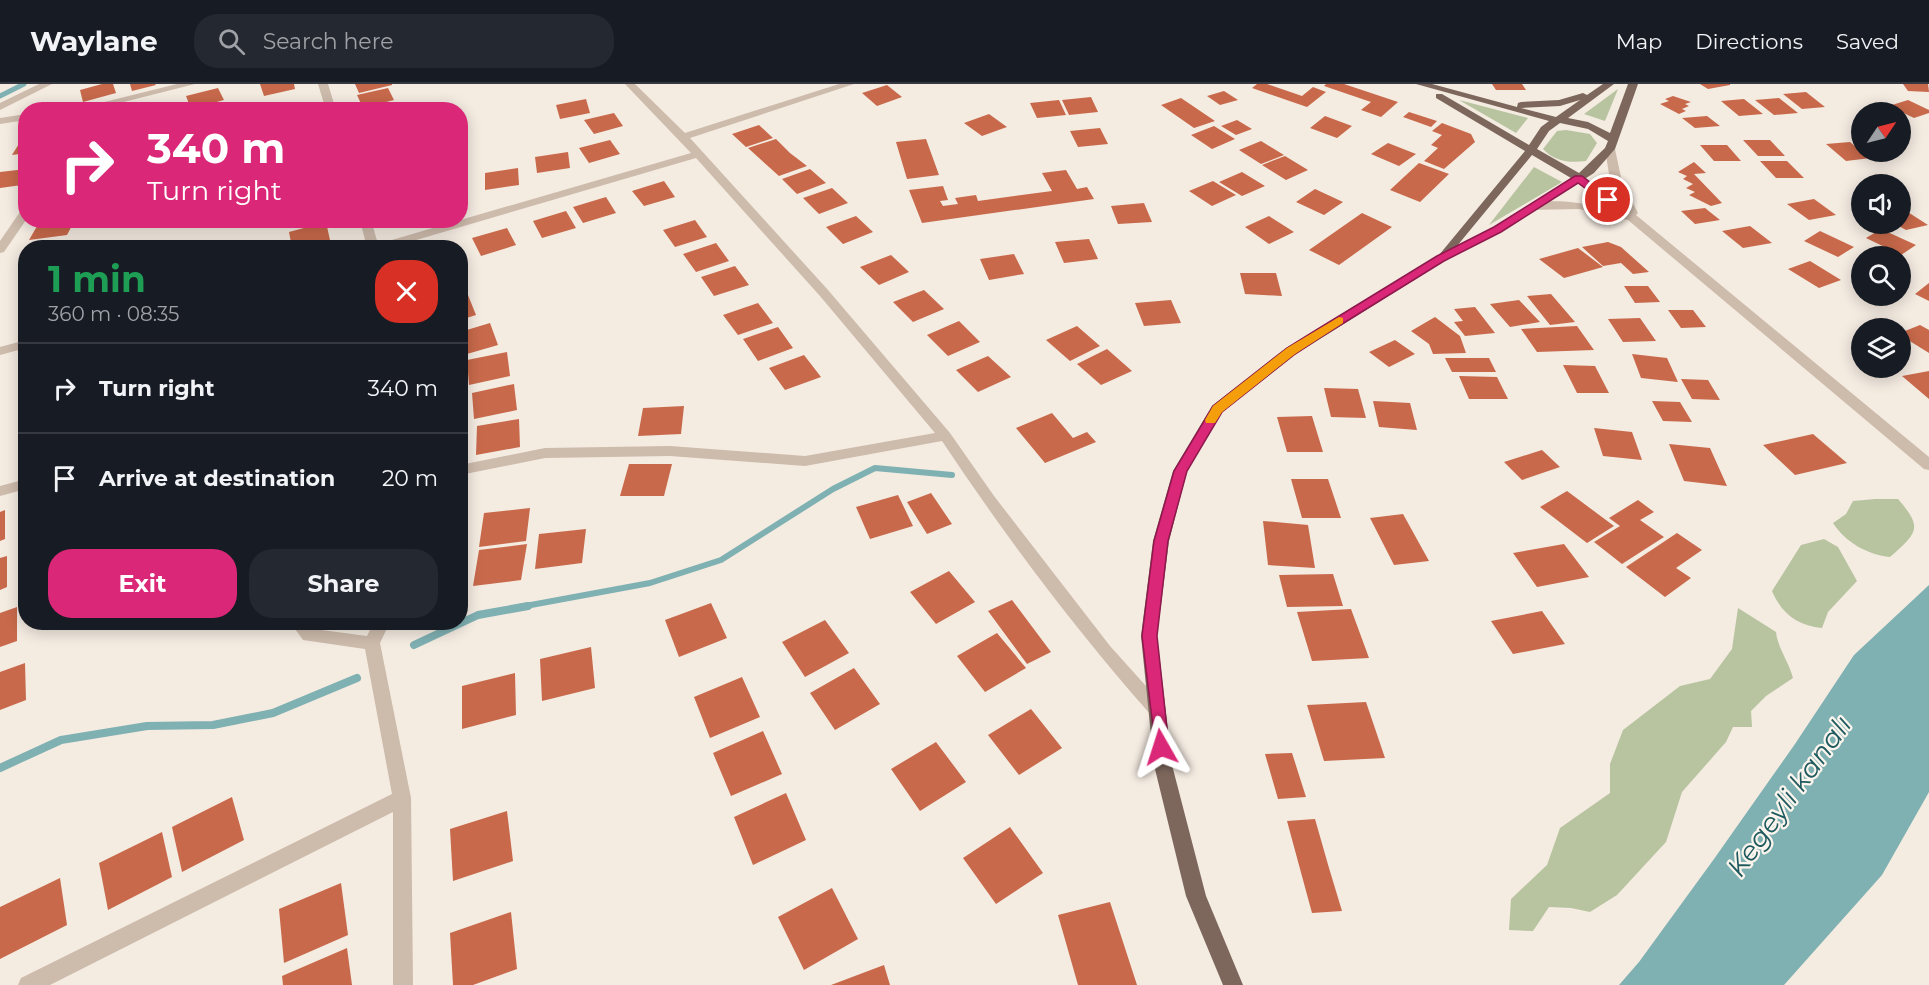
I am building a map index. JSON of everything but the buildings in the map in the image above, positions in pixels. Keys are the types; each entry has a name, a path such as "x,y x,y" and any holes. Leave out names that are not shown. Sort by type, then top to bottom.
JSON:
{"main road":[{"path":"1419,84 1555,120 1573,120 1587,124 1600,129 1610,144"},
{"path":"1419,84 1579,178"},
{"path":"1233,985 1196,896 1163,765 1149,636 1161,541 1180,471 1217,409 1291,351 1440,259 1497,230 1579,178 1599,162 1610,144 1633,84"},
{"path":"1475,99 1537,106 1560,103 1604,87"},
{"path":"1440,259 1531,150 1535,140 1555,120 1604,87"}],"street":[{"path":"0,107 47,84"},
{"path":"118,102 190,84"},
{"path":"323,84 329,102"},
{"path":"630,84 683,137 824,293 945,436 988,500 1104,651 1157,710"},
{"path":"683,137 849,84"},
{"path":"0,121 18,118"},
{"path":"1610,144 1610,164 1619,193 1637,221"},
{"path":"468,221 698,154"},
{"path":"1579,178 1637,221 1929,465"},
{"path":"1531,208 1577,204 1637,221"},
{"path":"0,250 18,223"},
{"path":"402,240 443,228"},
{"path":"0,351 18,346"},
{"path":"468,468 545,453 670,451 805,461 945,436"},
{"path":"0,491 18,486"},
{"path":"305,630 309,635 372,643"},
{"path":"378,630 372,643 402,798 404,985"},
{"path":"28,985 402,798"}],"green space":[{"path":"1618,89 1605,121 1584,114"},
{"path":"1459,100 1528,118 1516,133"},
{"path":"1566,130 1590,134 1597,143 1586,161 1563,161 1543,149 1557,131"},
{"path":"1534,167 1562,182 1489,225"},
{"path":"1898,499 1914,524 1914,530 1907,541 1890,557 1874,554 1851,542 1833,523 1846,514 1853,501"},
{"path":"1824,539 1838,547 1857,581 1828,612 1822,628 1805,624 1791,617 1772,591 1801,545"},
{"path":"1738,608 1776,632 1793,678 1766,696 1751,711 1752,727 1733,727 1726,742 1682,792 1666,842 1617,895 1590,912 1549,907 1533,931 1509,930 1511,899 1547,865 1560,828 1610,793 1610,764 1623,730 1680,686 1710,679 1732,649"}],"water":[{"name":"Kegeyli kanalı","path":"1929,585 1929,792 1882,875 1784,985 1619,985 1639,962 1714,859 1854,655"}],"waterway":[{"path":"0,96 24,84"},
{"path":"520,607 650,583 721,560 833,489 875,468 952,475"},
{"path":"468,620 478,615 528,606"},
{"path":"414,645 446,630"},
{"path":"0,768 61,740 147,726 213,725 273,713 357,678"}],"slow traffic":[{"path":"1211,420 1217,409 1291,351 1339,320"}],"route":[{"path":"1161,747 1149,636 1161,541 1180,471 1217,409 1291,351 1317,334 1440,259 1497,230 1579,178 1608,200"}]}
